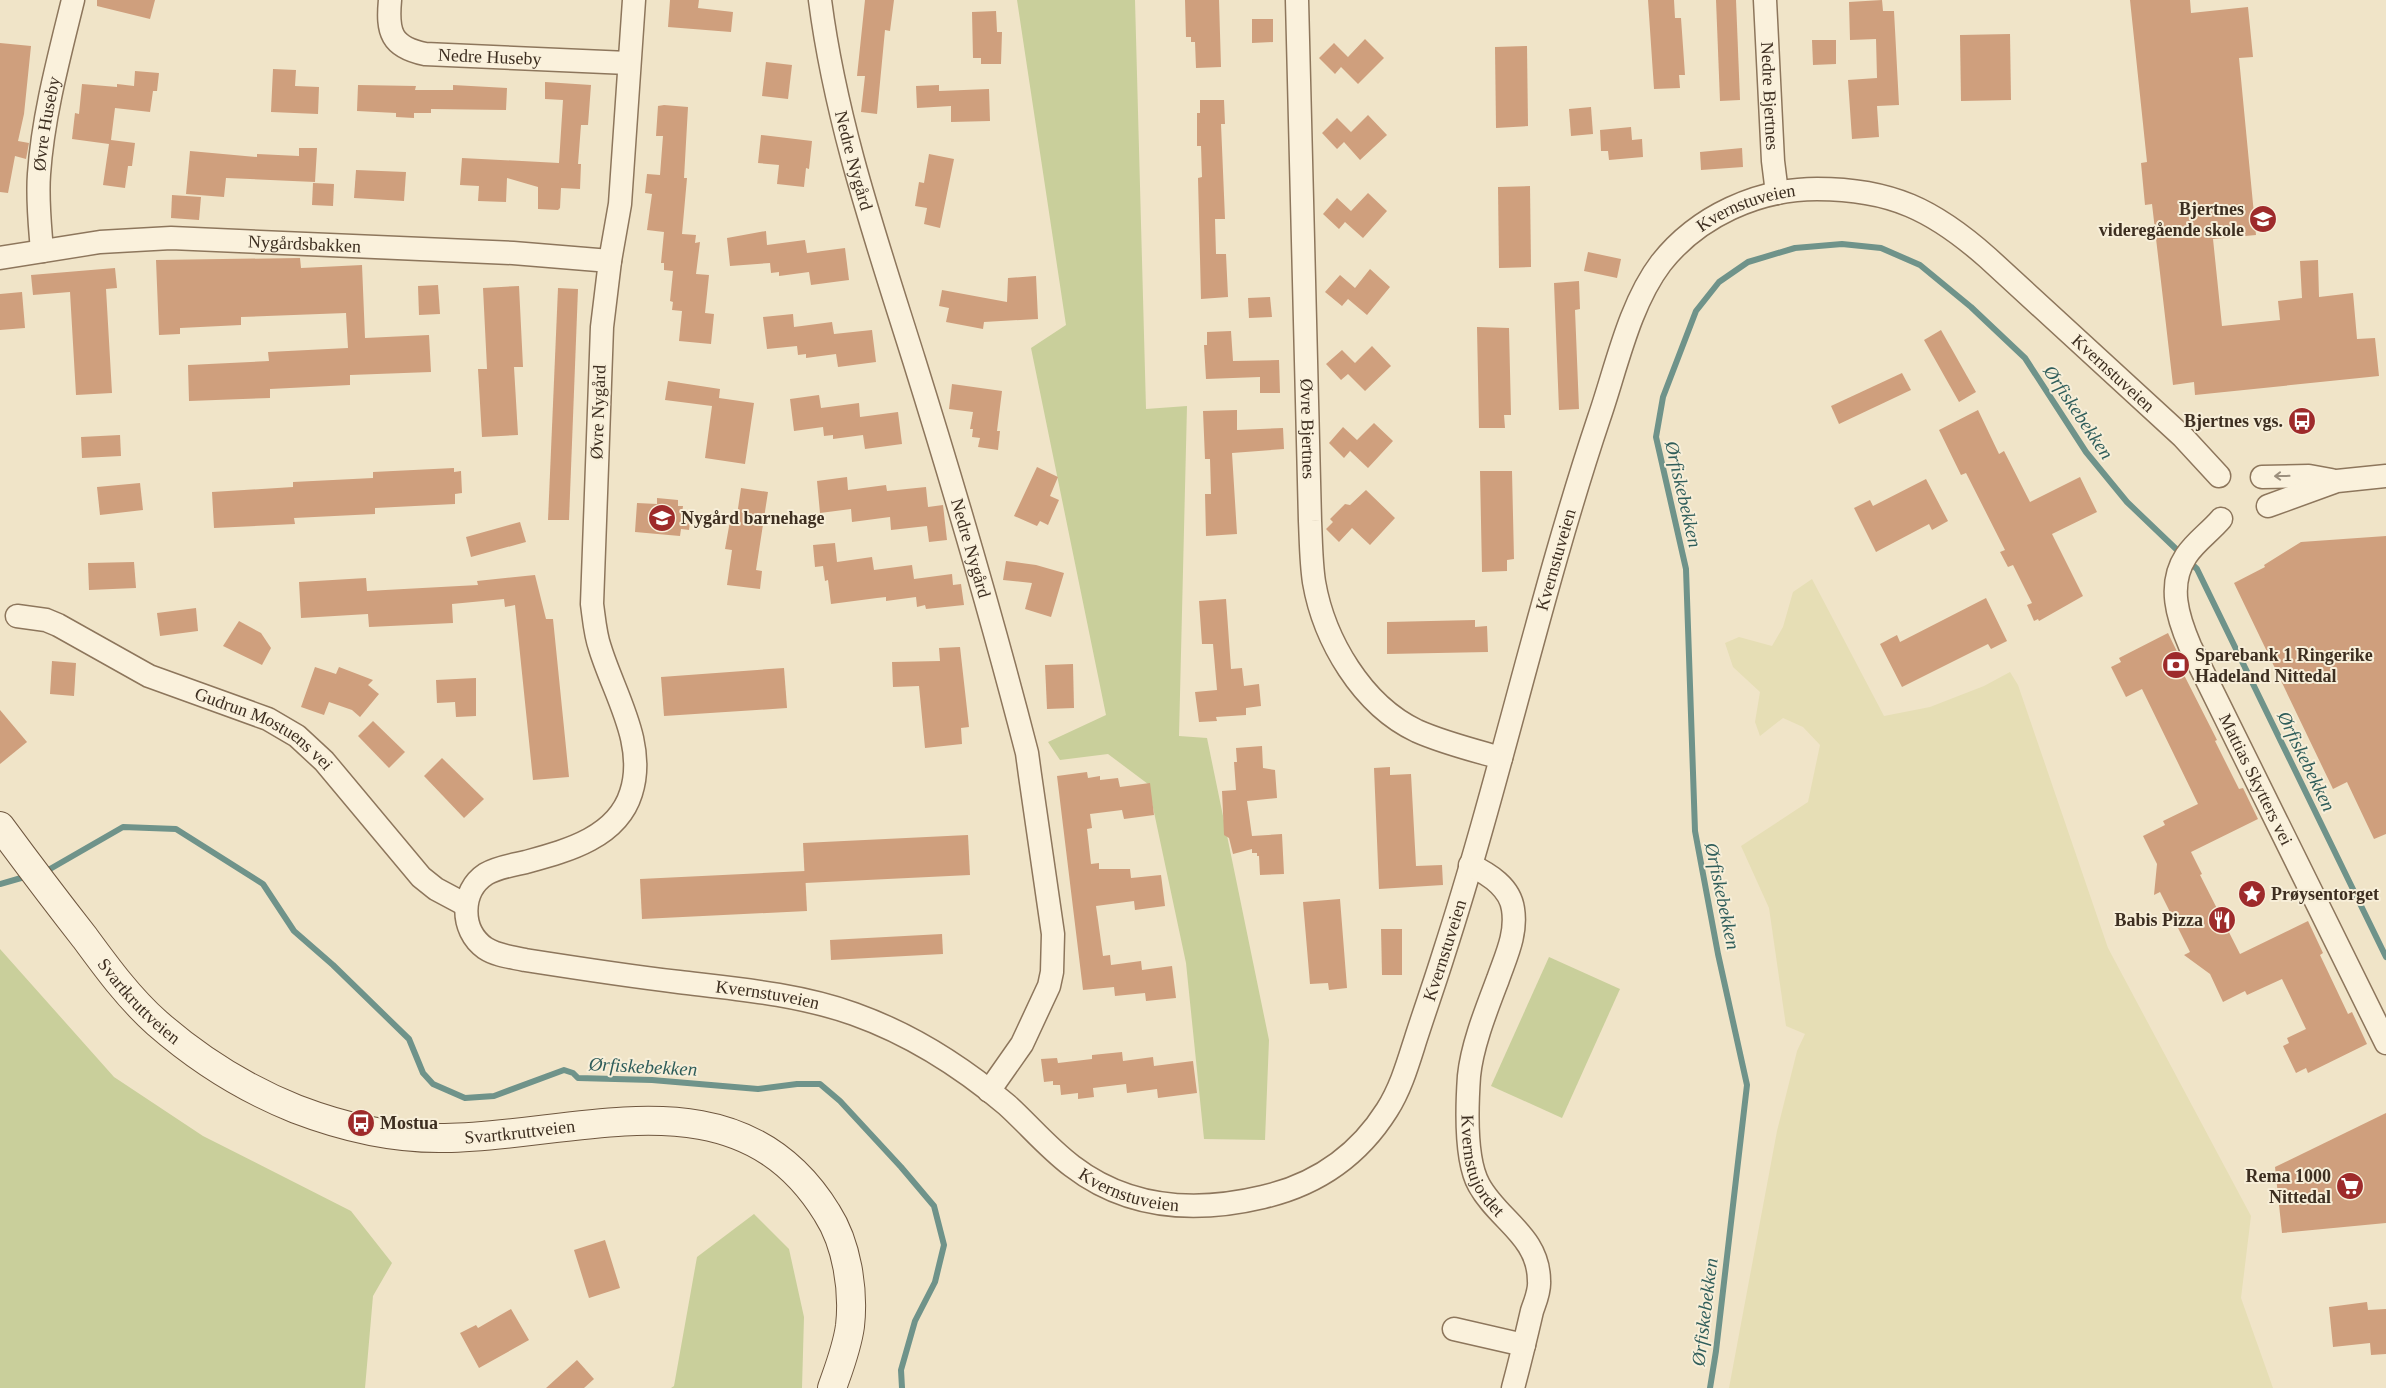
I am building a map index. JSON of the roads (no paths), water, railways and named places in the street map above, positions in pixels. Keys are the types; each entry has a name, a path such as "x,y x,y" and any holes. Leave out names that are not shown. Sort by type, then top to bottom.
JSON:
{"street":[{"name":"Øvre Huseby","path":"42,251 38,199 39,172 51,97 73,0"},
{"name":"Nedre Huseby","path":"390,0 388,18 392,34 398,43 409,50 425,54 628,63"},
{"name":"Øvre Nygård","path":"466,905 474,885 488,873 577,846 600,833 620,815 626,806 633,786 635,775 634,750 626,720 600,647 592,604 602,327 610,261 620,204 628,63 634,0"},
{"name":"Nedre Nygård","path":"820,0 840,114 876,241 976,560 1020,725 1030,775 1053,934 1052,972 1049,986 1022,1044 990,1091"},
{"name":"Øvre Bjertnes","path":"1297,0 1310,521 1313,568 1320,605 1327,628 1338,651 1362,686 1382,707 1416,730 1438,739 1501,758"},
{"name":"Nedre Bjertnes","path":"1764,0 1773,160 1777,193"},
{"name":"Kvernstuveien","path":"466,905 471,932 477,941 495,953 584,970 779,995 831,1007 881,1025 931,1051 990,1091 1082,1173 1109,1189 1145,1202 1182,1206 1222,1204 1261,1198 1308,1182 1334,1167 1349,1155 1376,1127 1395,1097 1457,912 1589,448 1627,334 1644,292 1661,264 1695,230 1739,205 1777,193 1810,189 1860,192 1906,203 1940,220 1970,242 2183,437 2219,476"},
{"name":"Nygårdsbakken","path":"0,258 130,239 171,238 513,253 610,261"},
{"path":"2262,477 2309,476 2337,481"},
{"path":"2268,506 2337,481 2386,476"},
{"name":"Mattias Skytters vei","path":"2221,519 2186,556 2178,575 2176,607 2190,646 2386,1043"},
{"name":"Gudrun Mostuens vei","path":"16,616 46,620 58,624 149,676 268,719 297,736 324,761 421,877 436,889 466,905"},
{"name":"Svartkruttveien","path":"0,826 73,924 135,1000 157,1023 217,1068 285,1104 320,1118 391,1135 446,1138 577,1124 671,1121 717,1128 735,1134 760,1147 791,1170 821,1202 830,1218 844,1255 849,1278 850,1325 845,1351 832,1388"},
{"name":"Kvernstujordet","path":"1470,865 1487,873 1501,886 1509,897 1514,909 1512,941 1484,1016 1470,1075 1467,1129 1477,1183 1490,1201 1519,1230 1534,1254 1540,1282 1513,1388"},
{"path":"1454,1329 1524,1346"}],"waterway":[{"name":"Ørfiskebekken","path":"1710,1388 1747,1085 1718,954 1695,831 1686,569 1656,437 1663,397 1696,311 1719,282 1748,262 1795,248 1842,244 1881,248 1920,265 1971,307 2025,358 2086,452 2127,502 2197,569 2386,957"},
{"name":"Ørfiskebekken","path":"42,872 123,827 176,829 263,884 294,931 333,965 409,1039 423,1073 433,1084 465,1098 494,1096 564,1070 573,1073 578,1078 652,1080 758,1089 797,1084 820,1084 840,1101 934,1206 944,1245 935,1282 915,1321 901,1370 902,1388"},
{"name":"Ørfiskebekken","path":"0,884 28,876"}],"place":[{"name":"Bjertnes videregående skole","path":"2263,219"},
{"name":"Bjertnes vgs.","path":"2302,421"},
{"name":"Nygård barnehage","path":"662,518"},
{"name":"Sparebank 1 Ringerike Hadeland Nittedal","path":"2176,665"},
{"name":"Prøysentorget","path":"2252,894"},
{"name":"Babis Pizza","path":"2222,920"},
{"name":"Mostua","path":"361,1123"},
{"name":"Rema 1000 Nittedal","path":"2350,1186"}]}
